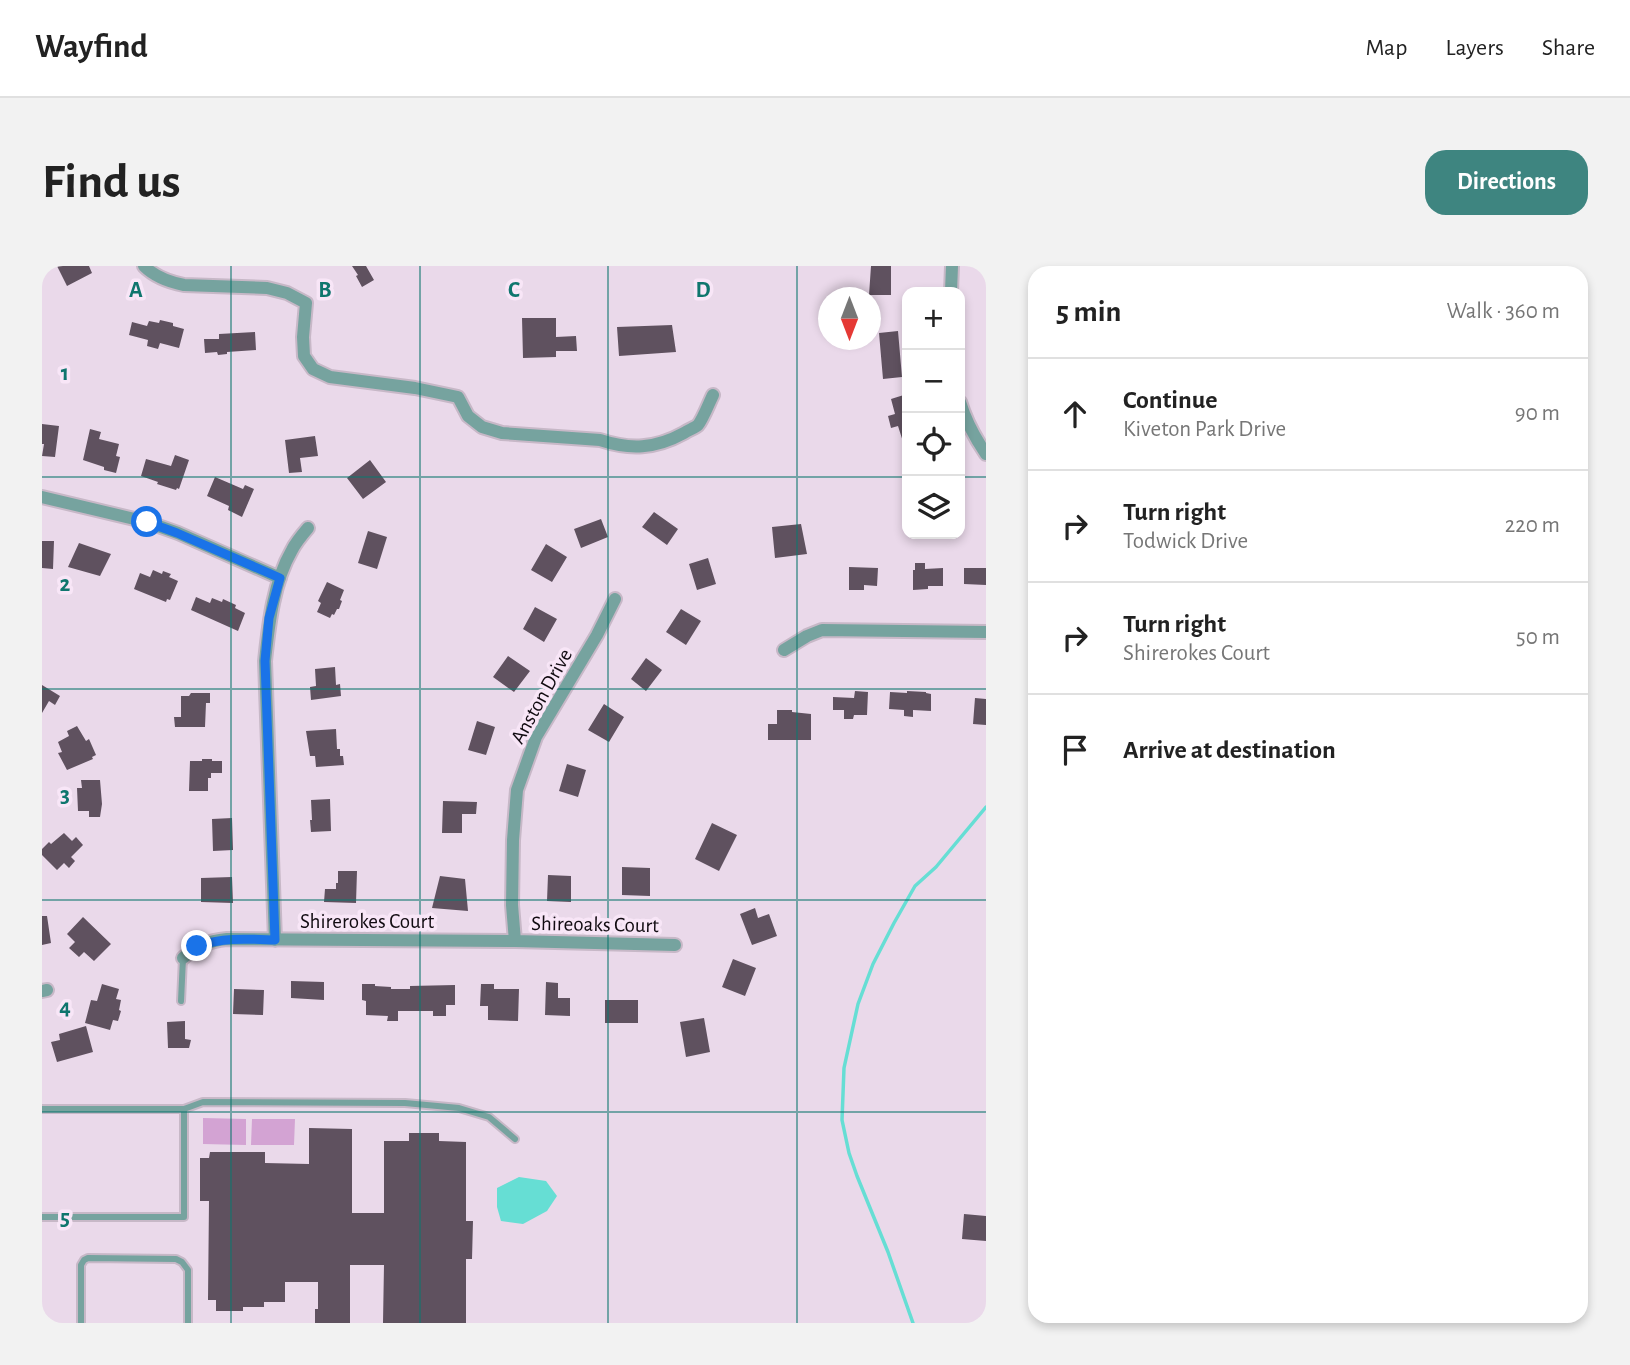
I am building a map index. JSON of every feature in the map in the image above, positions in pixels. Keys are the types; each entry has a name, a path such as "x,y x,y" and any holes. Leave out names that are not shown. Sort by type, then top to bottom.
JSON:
{"street":[{"path":"144,266 150,273 171,283 267,288 287,293 306,303 304,356 313,369 330,377 458,397 468,416 482,427 502,433 600,440 629,447 647,446 668,441 698,425 713,395"},
{"path":"951,287 952,266"},
{"path":"964,413 972,432 986,454"},
{"path":"42,497 147,522 280,578"},
{"path":"275,940 265,661 269,618 280,578 291,550 308,528"},
{"name":"Anston Drive","path":"515,941 512,905 517,790 536,737 597,635 615,599"},
{"path":"785,650 822,630 986,632"},
{"name":"Shirerokes Court","path":"183,958 197,946 215,940 515,941"},
{"name":"Shireoaks Court","path":"515,941 675,945"}],"lane":[{"path":"181,1001 183,958"},
{"path":"42,1109 184,1109 203,1102 405,1103 459,1108 489,1117 515,1139"},
{"path":"42,1217 184,1217 184,1109"},
{"path":"81,1323 81,1265 88,1258 100,1258 176,1259 182,1262 188,1270 188,1323"}],"shaded area":[{"path":"203,1118 246,1119 246,1145 203,1144"},
{"path":"252,1119 295,1119 294,1145 251,1145"},
{"path":"519,1177 546,1181 557,1196 547,1211 523,1224 501,1221 497,1207 497,1188"}],"building":[{"path":"57,266 89,266 92,273 67,286"},
{"path":"352,266 366,266 374,280 362,287"},
{"path":"871,266 891,266 891,295 881,295 881,287 870,287"},
{"path":"522,318 556,318 556,337 576,336 577,351 556,351 556,357 523,358"},
{"path":"160,320 184,329 179,348 160,343 158,349 147,346 148,340 129,335 132,322 147,326 149,321 159,323"},
{"path":"672,325 676,352 619,356 617,327"},
{"path":"898,331 902,377 883,379 881,333"},
{"path":"255,332 256,350 218,355 217,352 205,353 204,339 219,339 219,334"},
{"path":"902,396 902,439 898,426 891,428 888,416 895,414 891,399"},
{"path":"42,424 59,426 55,457 42,456"},
{"path":"90,429 101,432 99,439 119,444 116,456 120,457 116,473 83,460"},
{"path":"315,436 318,456 300,458 302,472 289,473 285,440"},
{"path":"175,455 189,460 179,489 157,484 158,482 141,476 146,459 171,466"},
{"path":"370,460 386,482 363,499 347,478"},
{"path":"215,477 243,489 245,485 254,489 242,517 228,510 229,506 207,496"},
{"path":"654,512 678,529 667,545 642,527"},
{"path":"601,519 608,537 581,548 574,529"},
{"path":"801,524 807,554 775,558 772,527"},
{"path":"368,531 387,537 377,569 358,563"},
{"path":"42,541 54,541 53,569 42,568"},
{"path":"79,543 111,554 100,576 68,567"},
{"path":"546,544 567,557 552,582 531,570"},
{"path":"708,558 716,584 697,590 689,564"},
{"path":"915,563 925,563 925,569 943,568 943,586 913,590"},
{"path":"849,567 878,568 877,586 864,585 864,590 849,590"},
{"path":"964,568 986,568 986,585 964,584"},
{"path":"153,570 171,574 169,577 178,581 170,600 167,599 166,602 134,589 140,573 150,577"},
{"path":"327,582 344,590 339,609 330,618 317,612 321,603 318,601"},
{"path":"196,597 210,603 212,598 222,602 223,599 236,605 235,608 245,613 238,631 191,610"},
{"path":"535,607 557,619 544,642 523,629"},
{"path":"681,609 701,621 686,645 666,632"},
{"path":"508,656 530,671 514,692 493,677"},
{"path":"646,658 662,670 646,691 631,679"},
{"path":"335,667 336,685 340,684 341,696 311,700 310,687 316,686 315,669"},
{"path":"42,685 60,696 55,705 49,701 42,713"},
{"path":"855,691 868,692 867,715 854,715 853,719 844,719 844,710 833,710 833,697 854,698"},
{"path":"890,692 931,694 931,711 913,710 913,717 904,716 904,710 889,709"},
{"path":"191,693 210,693 210,703 206,703 205,727 175,727 174,717 181,717 181,696 189,696"},
{"path":"975,698 986,699 986,725 973,724"},
{"path":"604,704 624,717 609,742 588,730"},
{"path":"777,710 811,714 811,740 768,740 768,724 777,724"},
{"path":"477,721 495,727 486,755 468,750"},
{"path":"77,726 86,741 89,739 96,755 93,759 67,770 58,753 62,752 58,742 69,736 67,731"},
{"path":"336,729 337,749 340,749 344,765 316,767 315,756 310,756 306,731"},
{"path":"190,761 222,761 222,773 211,773 211,778 208,778 208,791 189,791"},
{"path":"567,764 586,770 578,797 559,791"},
{"path":"81,780 100,780 100,817 89,817 89,811 78,811 77,788 82,788"},
{"path":"330,799 331,831 311,832 311,800"},
{"path":"443,801 477,802 476,814 462,814 462,833 442,833"},
{"path":"232,818 233,850 213,851 212,819"},
{"path":"712,823 737,835 719,871 695,859"},
{"path":"64,833 72,841 76,837 83,845 71,857 75,861 69,868 64,863 57,870 42,855 42,849"},
{"path":"622,867 650,868 650,896 622,895"},
{"path":"338,871 357,871 356,903 324,902 325,889 336,889"},
{"path":"548,875 571,876 571,902 547,901"},
{"path":"440,876 465,879 468,911 432,908"},
{"path":"232,877 233,903 201,902 201,878"},
{"path":"755,908 758,918 769,914 777,936 752,945 740,914"},
{"path":"42,916 47,916 51,943 42,945"},
{"path":"83,917 111,944 94,961 84,952 79,957 69,948 75,942 67,934"},
{"path":"733,959 756,968 745,996 722,987"},
{"path":"291,981 324,982 324,1000 291,998"},
{"path":"546,982 558,983 558,998 570,998 570,1016 545,1015"},
{"path":"102,984 119,989 116,999 121,1000 118,1021 113,1020 110,1030 85,1023 91,1000 97,1001"},
{"path":"362,984 375,984 391,989 455,985 455,1005 446,1005 446,1016 433,1016 433,1011 398,1011 398,1021 387,1021 388,1016 366,1015"},
{"path":"481,984 494,984 494,989 519,989 518,1021 488,1020 488,1006 480,1006"},
{"path":"234,989 264,990 263,1015 233,1014"},
{"path":"605,1000 638,1000 638,1023 605,1023"},
{"path":"704,1018 710,1052 686,1057 680,1022"},
{"path":"185,1021 185,1039 191,1040 189,1048 168,1048 167,1022"},
{"path":"86,1026 93,1052 57,1062 51,1042 60,1040 59,1034"},
{"path":"309,1128 352,1129 352,1213 384,1213 384,1141 409,1141 409,1133 439,1133 439,1141 466,1142 466,1221 473,1221 472,1259 466,1259 466,1323 383,1323 384,1265 350,1265 350,1323 315,1323 318,1282 285,1282 285,1302 264,1302 264,1307 243,1307 243,1311 216,1311 216,1300 208,1300 209,1201 200,1201 200,1158 209,1158 210,1152 265,1152 265,1163 309,1164"},
{"path":"964,1214 986,1216 986,1241 962,1239"}],"waterway":[{"path":"913,1323 849,1153 842,1120 844,1068 858,1004 873,964 894,923 915,886 936,867 986,807"}],"route":[{"path":"147,522 280,578 269,618 265,661 275,940 228,939 197,946"}]}
